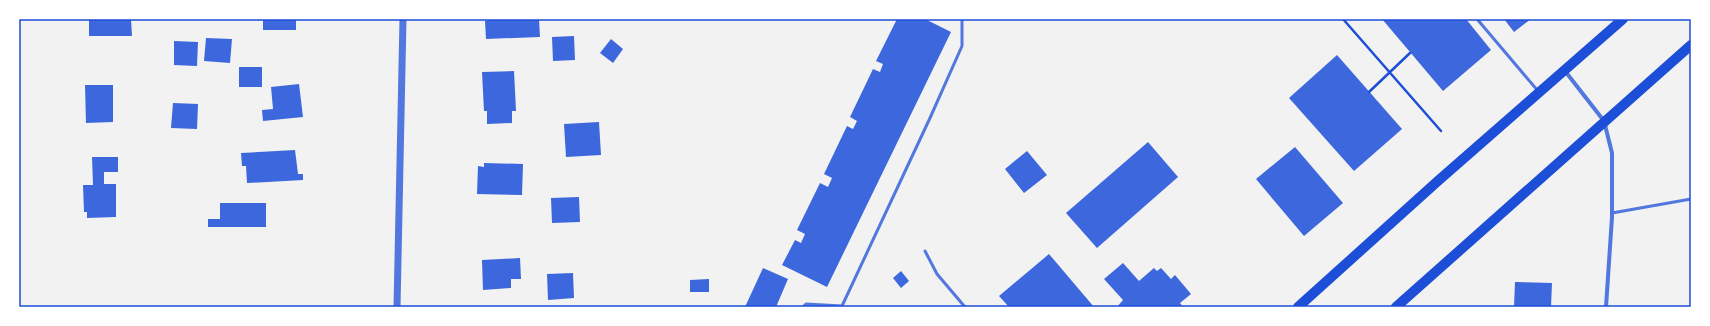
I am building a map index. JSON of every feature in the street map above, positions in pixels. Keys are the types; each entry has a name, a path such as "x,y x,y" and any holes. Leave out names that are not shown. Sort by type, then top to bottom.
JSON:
{"main road":[{"path":"1298,307 1623,19"},
{"path":"1396,307 1691,44"}],"street":[{"path":"397,307 403,19"},
{"path":"1565,71 1604,121 1612,153 1612,214 1606,307"}],"lane":[{"path":"803,307 806,304 842,306 962,46 962,19"},
{"path":"1477,19 1539,93"},
{"path":"1612,214 1691,199"},
{"path":"925,251 937,274 965,307"}],"path":[{"path":"1343,19 1441,131"},
{"path":"1369,92 1410,52"}],"building":[{"path":"89,19 131,19 132,36 89,36"},
{"path":"263,19 296,19 296,30 263,30"},
{"path":"496,19 539,19 540,37 486,39 485,21"},
{"path":"897,19 925,19 951,32 827,287 782,265 795,240 801,243 805,234 797,230 820,183 828,187 832,178 824,174 847,126 853,129 857,121 850,117 873,69 880,72 883,64 876,61"},
{"path":"1382,19 1466,19 1491,50 1443,91"},
{"path":"1504,19 1531,19 1514,32"},
{"path":"574,36 575,60 553,61 552,37"},
{"path":"206,38 232,39 230,63 204,61"},
{"path":"611,39 623,49 613,63 600,53"},
{"path":"174,41 198,42 197,66 174,65"},
{"path":"1337,55 1402,129 1354,171 1289,98"},
{"path":"239,67 262,67 262,87 239,87"},
{"path":"514,71 516,111 512,111 512,123 487,124 487,111 484,111 482,72"},
{"path":"299,84 303,117 263,121 262,110 273,109 271,87"},
{"path":"85,85 113,85 113,122 86,123"},
{"path":"173,103 198,104 197,129 171,128"},
{"path":"599,122 601,155 566,157 564,124"},
{"path":"1148,142 1178,177 1097,248 1066,213"},
{"path":"1295,147 1343,203 1304,236 1256,179"},
{"path":"295,150 298,174 303,174 303,180 247,183 246,166 242,166 241,153"},
{"path":"1027,151 1047,175 1024,193 1005,169"},
{"path":"92,157 118,157 118,172 104,172 104,184 116,184 116,217 87,218 87,212 84,212 83,185 93,185"},
{"path":"484,163 523,164 522,195 477,194 478,166 484,167"},
{"path":"579,197 580,222 552,223 551,198"},
{"path":"220,203 266,203 266,227 208,227 208,219 220,219"},
{"path":"1049,254 1094,307 1009,307 999,296"},
{"path":"520,258 521,279 511,279 511,288 483,290 482,260"},
{"path":"1123,263 1139,281 1154,268 1157,271 1161,268 1171,279 1175,275 1191,294 1180,303 1183,307 1117,307 1123,300 1104,279"},
{"path":"763,268 788,279 776,307 745,307"},
{"path":"901,271 909,281 901,288 893,278"},
{"path":"573,273 574,298 548,300 547,274"},
{"path":"709,279 709,292 690,292 690,280"},
{"path":"1515,282 1552,283 1551,307 1514,307"}]}
